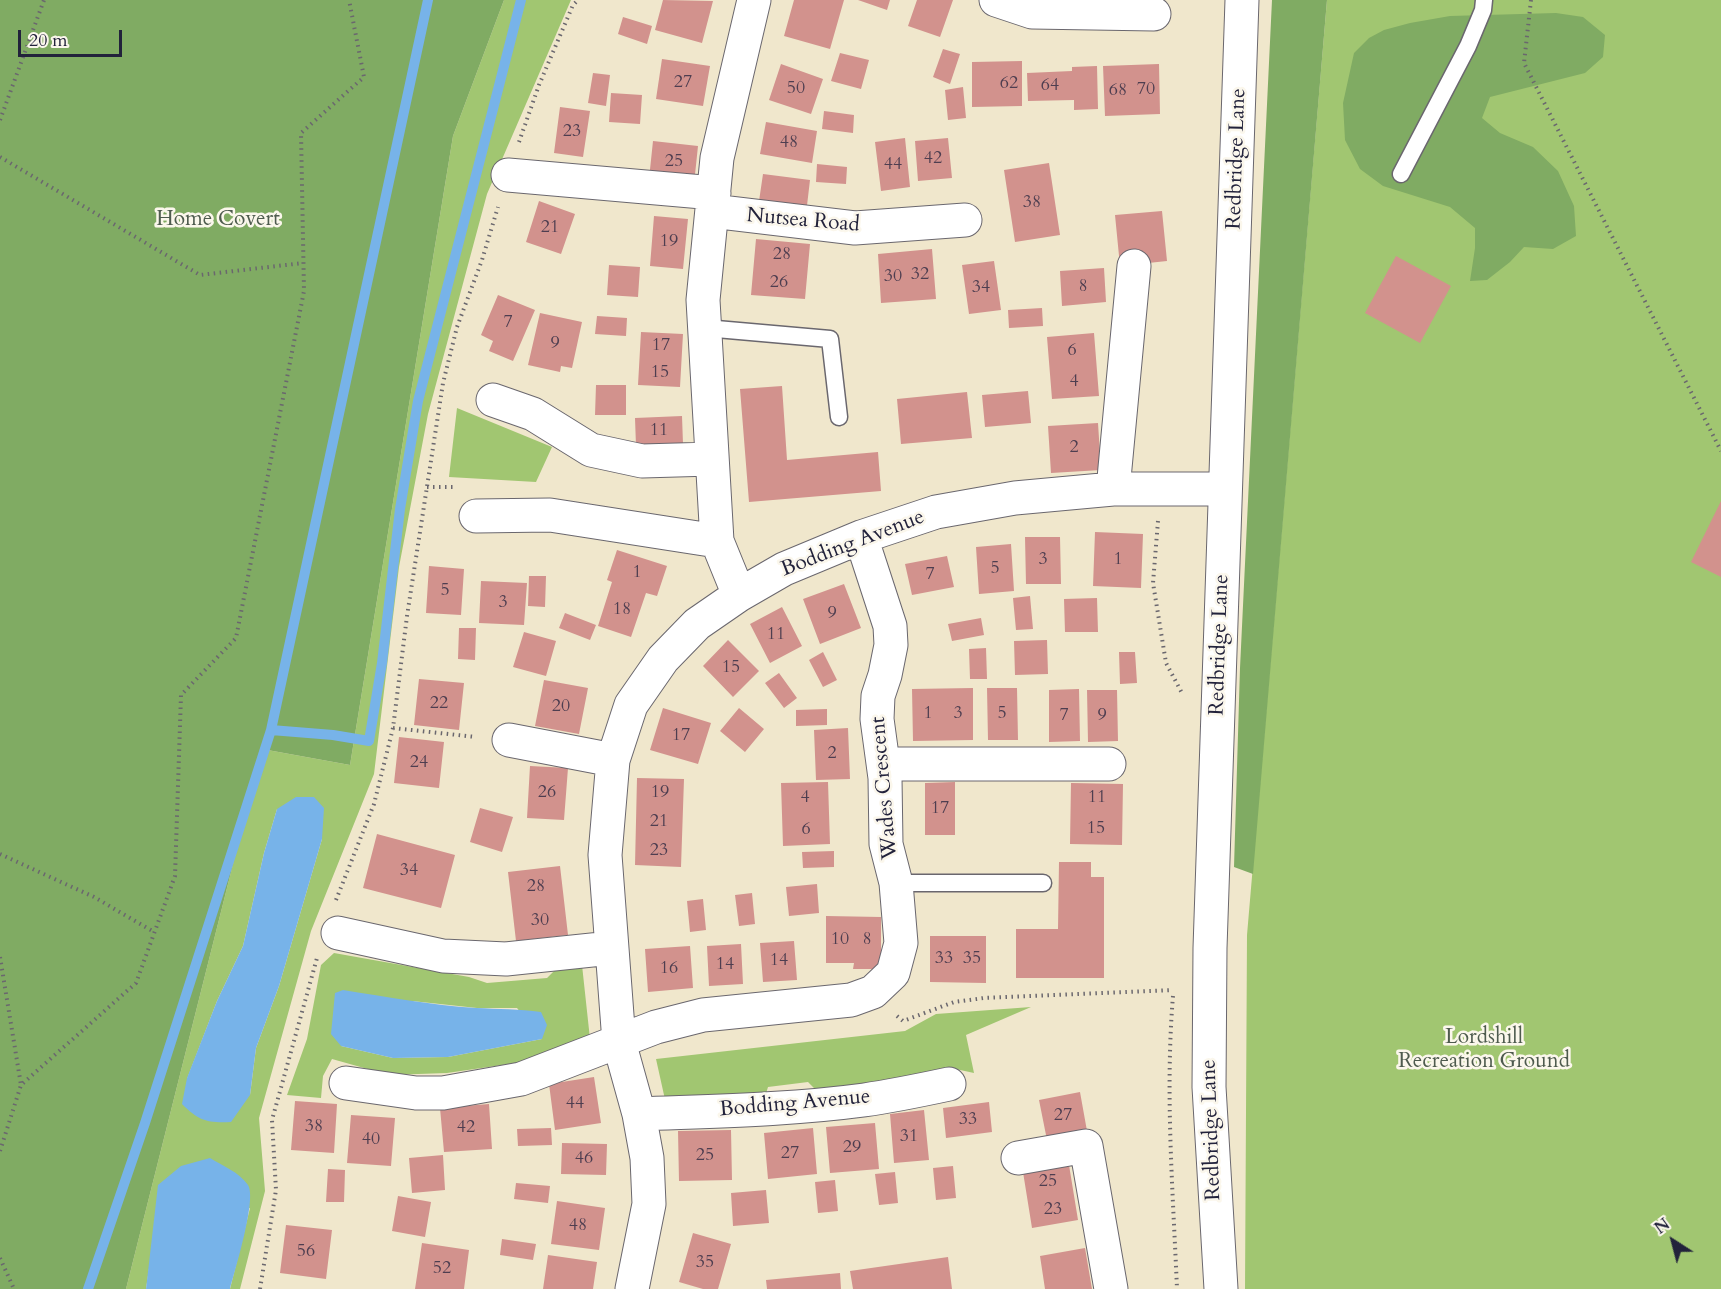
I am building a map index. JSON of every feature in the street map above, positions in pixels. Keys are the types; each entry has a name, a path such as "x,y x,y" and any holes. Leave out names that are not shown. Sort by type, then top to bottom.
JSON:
{"street":[{"path":"739,595 717,541 703,300 717,158 754,0"},
{"path":"996,0 1032,12 1154,14"},
{"name":"Redbridge Lane","path":"1221,1289 1209,1088 1210,948 1242,0"},
{"name":"Nutsea Road","path":"508,175 713,202 855,228 965,220"},
{"path":"1113,489 1134,266"},
{"path":"493,400 533,414 591,450 642,461 712,459"},
{"name":"Bodding Avenue","path":"632,1289 649,1204 647,1158 639,1114 619,1042 605,855 613,760 631,705 663,659 697,624 739,595 784,569 861,537 936,512 1015,498 1113,489 1226,489"},
{"path":"476,516 550,515 717,541"},
{"name":"Wades Crescent","path":"619,1042 656,1027 703,1016 851,1000 873,992 893,973 901,943 896,884 886,844 884,764 876,719 878,696 891,645 890,626 861,537"},
{"path":"509,740 613,760"},
{"path":"884,764 1109,764"},
{"path":"330,931 453,957 506,959 611,948"},
{"path":"346,1083 416,1093 443,1093 521,1079 619,1042"},
{"name":"Bodding Avenue","path":"639,1114 818,1105 865,1100 949,1084"},
{"path":"1018,1158 1086,1146 1111,1289"}],"lane":[{"path":"1401,174 1468,46 1483,10 1484,0"},
{"path":"705,328 830,339 839,417"},
{"path":"896,884 1043,882"}],"path":[{"path":"0,120 44,0"},
{"path":"21,1085 136,983 175,876 181,695 236,638 304,291 301,133 364,76 349,0"},
{"path":"267,1289 260,1288 276,1190 272,1120 330,931 374,804 393,728 407,616 443,383 457,327 482,260 539,85 573,5 578,0"},
{"path":"1531,0 1524,63 1721,451"},
{"path":"0,157 200,276 303,263"},
{"path":"1147,520 1158,519 1154,583 1166,663 1183,695"},
{"path":"393,728 509,740"},
{"path":"0,854 94,897 154,933"},
{"path":"0,957 21,1085 0,1151"},
{"path":"1174,981 1171,1022 1171,1137 1177,1289"},
{"path":"873,992 903,1020 954,1002 984,998 1173,990"},
{"path":"0,1258 14,1289"}],"green space":[{"name":"Home Covert","path":"0,0 504,0 453,136 350,765 262,749 126,1289 0,1289"},
{"path":"504,0 571,0 487,194 428,414 399,567 374,774 311,931 259,1118 265,1191 240,1289 230,1289 250,1208 152,1248 146,1289 126,1289 262,749 350,765 453,136","holes":["277,809 322,839 279,986 256,1048 250,1095 187,1079 217,1001 243,946 264,853"]},
{"path":"1272,0 1327,0 1253,874 1234,867 1240,668"},
{"name":"Lordshill Recreation Ground","path":"1327,0 1721,0 1721,1289 1245,1289 1247,935"},
{"path":"1556,13 1583,17 1605,35 1603,57 1585,73 1490,97 1482,118 1500,133 1533,147 1558,171 1574,206 1576,236 1553,249 1524,247 1510,262 1487,280 1470,281 1475,248 1475,228 1450,207 1383,186 1360,169 1345,140 1343,103 1354,53 1369,38 1384,30 1410,23 1450,16"},
{"path":"457,408 552,447 536,482 449,477"},
{"path":"334,953 469,977 487,983 547,978 560,965 582,965 590,1039 516,1063 447,1073 389,1075 332,1059 323,1076 321,1098 287,1095 307,1039 321,965","holes":["412,1001 477,1008 517,1008 542,1039 448,1057 393,1058 341,1046"]},
{"path":"1031,1007 966,1035 974,1073 951,1068 821,1095 808,1082 768,1087 764,1100 666,1104 656,1059 905,1031 936,1014"}],"water":[{"path":"296,797 314,797 324,808 322,839 279,986 256,1048 250,1095 231,1122 204,1120 182,1104 187,1078 217,1001 243,946 264,853 277,809"},
{"path":"343,990 442,1005 541,1012 547,1025 542,1039 448,1057 393,1058 341,1046 331,1034 335,993"},
{"path":"210,1158 240,1176 248,1185 250,1193 248,1219 230,1289 146,1289 158,1185 181,1166"}],"building":[{"path":"663,0 713,1 702,43 655,30"},
{"path":"794,0 844,0 830,49 784,36"},
{"path":"858,0 890,0 887,10"},
{"path":"917,0 953,0 940,37 908,26"},
{"path":"623,17 652,26 647,44 618,34"},
{"path":"943,49 960,54 950,84 933,77"},
{"path":"840,53 869,60 861,89 831,81"},
{"path":"662,59 710,66 703,106 656,99"},
{"path":"1022,61 1022,106 972,107 972,62"},
{"path":"781,64 823,79 811,114 769,100"},
{"path":"1159,64 1160,114 1105,116 1103,66"},
{"path":"1097,66 1098,109 1074,110 1074,100 1028,101 1027,73 1072,71 1072,67"},
{"path":"593,73 610,75 606,106 588,103"},
{"path":"963,87 966,118 948,120 945,90"},
{"path":"611,93 642,95 640,124 609,122"},
{"path":"560,107 590,111 583,157 554,153"},
{"path":"824,111 854,115 853,133 822,129"},
{"path":"766,122 817,131 812,163 760,154"},
{"path":"905,138 910,187 881,191 875,142"},
{"path":"948,138 952,178 918,181 915,141"},
{"path":"653,141 698,146 694,184 649,179"},
{"path":"1049,163 1060,235 1015,242 1004,170"},
{"path":"817,164 847,167 846,184 816,182"},
{"path":"763,174 810,180 806,214 758,208"},
{"path":"539,201 575,214 561,254 526,242"},
{"path":"1162,211 1167,261 1120,266 1115,215"},
{"path":"654,216 688,219 683,269 650,266"},
{"path":"756,239 810,244 805,299 751,295"},
{"path":"932,249 936,299 881,303 878,254"},
{"path":"1396,256 1451,286 1420,343 1365,313"},
{"path":"994,261 1001,310 969,314 962,265"},
{"path":"609,265 640,267 638,297 607,295"},
{"path":"1104,268 1106,302 1062,306 1060,271"},
{"path":"498,295 535,310 513,361 489,351 493,341 481,335"},
{"path":"1042,308 1043,326 1009,328 1008,310"},
{"path":"540,313 582,322 572,368 561,366 560,372 528,365"},
{"path":"597,316 627,318 626,336 595,334"},
{"path":"641,332 683,334 680,387 638,385"},
{"path":"1094,333 1099,396 1052,399 1047,337"},
{"path":"596,385 626,385 626,415 595,415"},
{"path":"782,386 787,460 878,452 881,491 749,502 740,389"},
{"path":"1028,391 1031,423 985,427 982,395"},
{"path":"967,392 972,438 901,444 897,399"},
{"path":"682,416 683,444 636,446 635,418"},
{"path":"1098,423 1101,470 1051,473 1048,426"},
{"path":"1721,501 1721,577 1691,562"},
{"path":"1095,532 1143,534 1141,588 1093,586"},
{"path":"1025,537 1060,537 1061,584 1026,584"},
{"path":"1011,544 1014,591 979,594 976,547"},
{"path":"617,550 667,566 657,596 646,593 631,637 598,626 612,582 607,580"},
{"path":"947,556 954,587 912,595 905,564"},
{"path":"429,566 464,569 461,615 426,613"},
{"path":"529,576 546,576 545,607 528,606"},
{"path":"481,581 527,583 524,625 479,623"},
{"path":"844,584 861,628 820,644 803,599"},
{"path":"1030,596 1033,629 1016,630 1013,598"},
{"path":"1097,598 1098,632 1065,632 1064,599"},
{"path":"782,607 802,646 770,663 750,624"},
{"path":"565,613 596,625 590,640 559,628"},
{"path":"981,618 984,635 952,641 948,624"},
{"path":"459,628 476,628 475,660 458,659"},
{"path":"524,632 556,641 546,676 513,667"},
{"path":"728,640 759,671 733,697 703,666"},
{"path":"1047,640 1048,674 1015,675 1014,641"},
{"path":"986,648 987,679 970,679 969,649"},
{"path":"823,652 837,680 823,687 809,660"},
{"path":"1119,652 1135,652 1137,683 1120,684"},
{"path":"779,673 797,698 784,708 765,683"},
{"path":"419,679 464,683 459,730 414,725"},
{"path":"544,680 588,688 579,734 535,726"},
{"path":"973,688 973,740 913,741 912,689"},
{"path":"987,688 1017,688 1018,740 988,740"},
{"path":"1079,689 1080,741 1049,742 1049,690"},
{"path":"1087,690 1117,690 1118,741 1088,742"},
{"path":"663,708 711,723 698,764 650,750"},
{"path":"739,708 764,729 745,752 720,731"},
{"path":"827,709 827,725 796,726 796,710"},
{"path":"848,728 850,779 816,780 814,730"},
{"path":"399,737 444,742 439,788 394,783"},
{"path":"530,766 568,768 564,820 527,818"},
{"path":"637,778 684,779 681,867 635,865"},
{"path":"828,782 830,844 783,846 781,783"},
{"path":"955,782 955,835 925,835 925,783"},
{"path":"1071,783 1123,784 1122,845 1070,844"},
{"path":"480,808 513,817 502,852 470,842"},
{"path":"377,834 455,855 441,908 363,888"},
{"path":"834,851 834,867 803,868 802,852"},
{"path":"1059,862 1091,862 1091,877 1104,877 1104,978 1016,978 1016,929 1058,929"},
{"path":"560,866 568,935 516,941 508,872"},
{"path":"817,884 819,913 789,916 786,887"},
{"path":"752,893 755,924 739,926 735,895"},
{"path":"703,899 706,930 690,932 687,901"},
{"path":"826,916 881,917 881,969 853,969 854,963 826,963"},
{"path":"930,936 986,936 986,983 930,982"},
{"path":"794,941 797,980 763,982 760,943"},
{"path":"741,944 743,984 709,986 707,946"},
{"path":"690,946 693,988 648,992 645,949"},
{"path":"594,1077 601,1123 555,1130 549,1084"},
{"path":"1080,1092 1087,1131 1047,1140 1039,1100"},
{"path":"295,1101 337,1104 334,1153 291,1150"},
{"path":"989,1102 992,1132 946,1138 943,1108"},
{"path":"489,1104 492,1149 444,1152 440,1108"},
{"path":"924,1110 929,1160 894,1163 890,1114"},
{"path":"351,1115 395,1118 391,1166 347,1163"},
{"path":"875,1123 879,1169 830,1173 826,1127"},
{"path":"551,1128 552,1145 518,1146 517,1129"},
{"path":"813,1128 817,1174 768,1179 764,1133"},
{"path":"731,1130 732,1180 679,1181 678,1131"},
{"path":"562,1143 607,1144 606,1175 561,1174"},
{"path":"443,1155 445,1190 412,1193 409,1158"},
{"path":"1069,1165 1078,1220 1032,1228 1023,1172"},
{"path":"953,1166 956,1198 936,1200 933,1168"},
{"path":"328,1169 345,1170 344,1202 326,1202"},
{"path":"895,1172 898,1203 879,1205 875,1174"},
{"path":"835,1180 838,1211 818,1213 815,1182"},
{"path":"516,1183 550,1186 548,1203 514,1199"},
{"path":"766,1190 769,1223 733,1226 731,1193"},
{"path":"398,1196 431,1202 425,1237 392,1231"},
{"path":"557,1201 605,1208 599,1250 551,1244"},
{"path":"286,1225 332,1230 326,1279 280,1273"},
{"path":"693,1233 731,1244 718,1289 703,1289 679,1282"},
{"path":"502,1239 536,1244 533,1260 500,1255"},
{"path":"422,1243 469,1250 464,1289 415,1289"},
{"path":"1085,1248 1092,1289 1045,1289 1040,1256"},
{"path":"548,1255 597,1262 593,1289 543,1289"},
{"path":"948,1257 952,1289 853,1289 850,1271"},
{"path":"840,1273 841,1289 767,1289 766,1280"}],"waterway":[{"path":"88,1289 145,1123 271,730 428,0"},
{"path":"271,730 333,735 369,741 382,663 400,509 418,401 521,0"}]}
